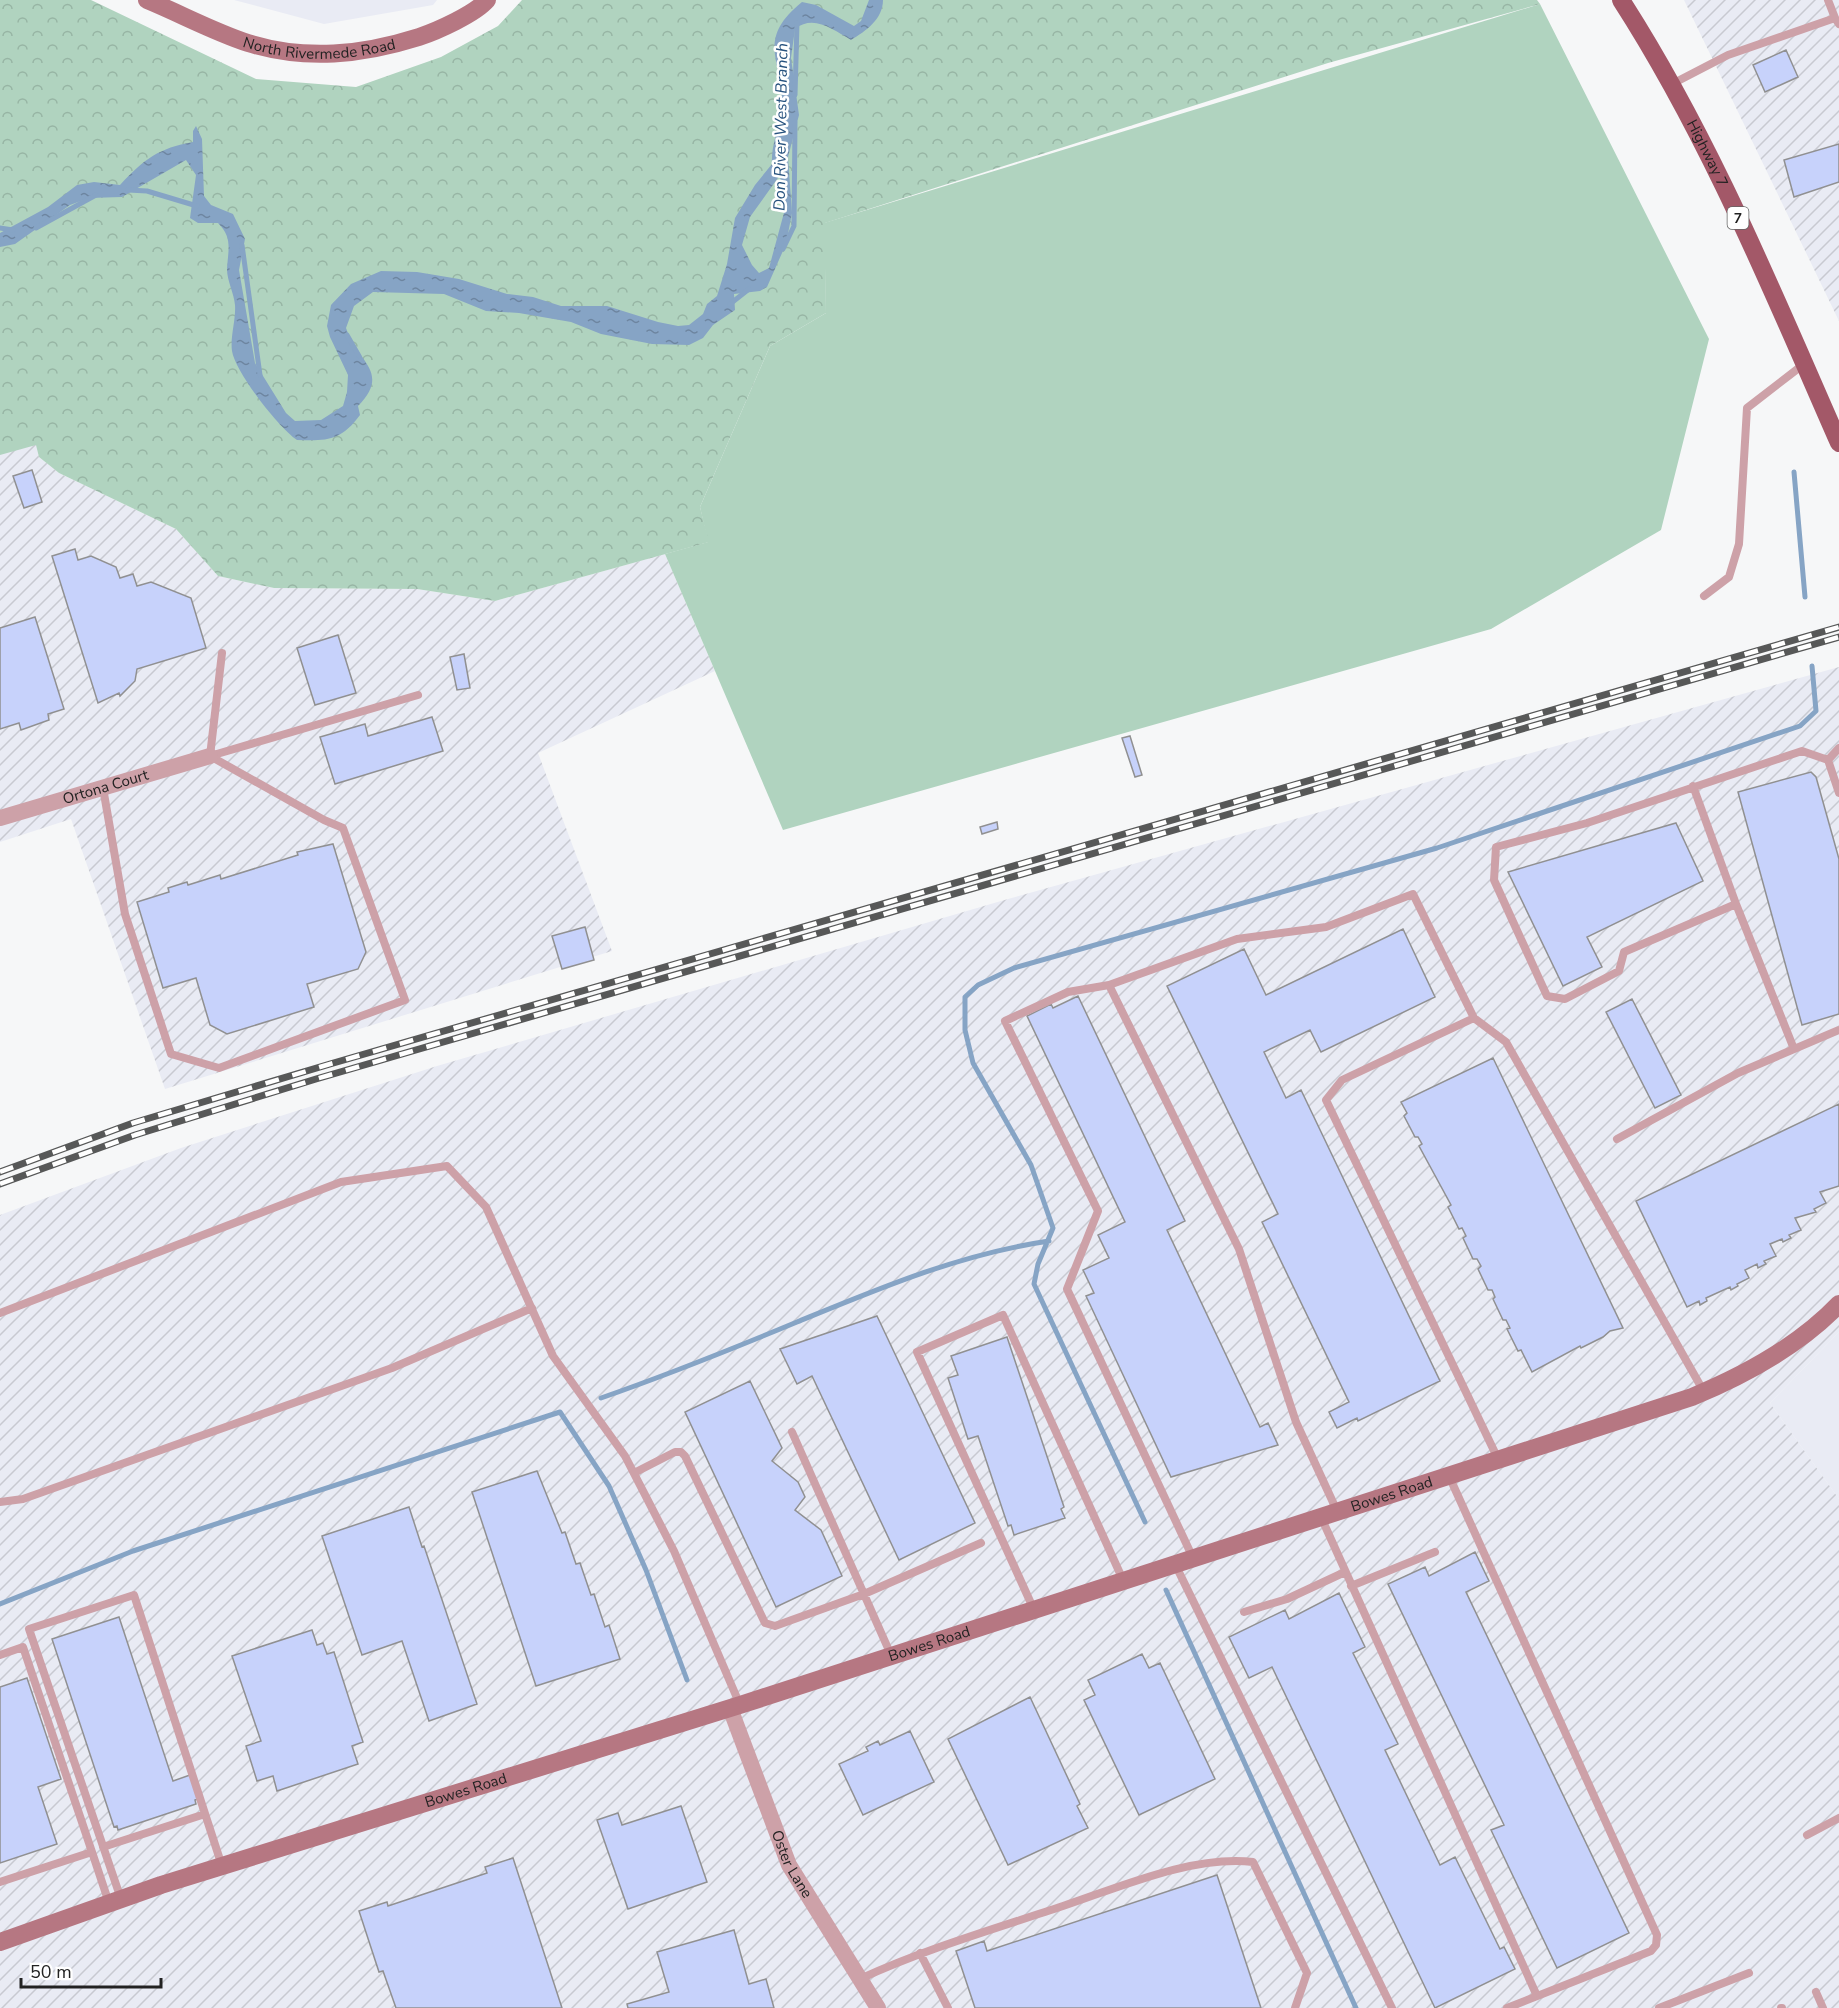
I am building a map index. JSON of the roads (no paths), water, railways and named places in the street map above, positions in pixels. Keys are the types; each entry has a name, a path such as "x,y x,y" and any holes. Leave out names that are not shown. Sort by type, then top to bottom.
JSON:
{"main road":[{"name":"Highway 7","path":"1621,0 1659,58 1770,283 1839,443"}],"street":[{"name":"North Rivermede Road","path":"147,0 248,43 289,52 331,56 381,50 435,32 487,0"},
{"name":"Ortona Court","path":"0,818 210,756"},
{"name":"Bowes Road","path":"0,1942 222,1866 735,1707 1704,1392 1745,1374 1823,1321 1839,1304"},
{"name":"Oster Lane","path":"735,1707 789,1865 878,2008"}],"lane":[{"path":"1672,84 1728,55 1837,21 1828,0"},
{"path":"1704,596 1729,577 1739,544 1747,408 1804,364"},
{"path":"210,756 222,653"},
{"path":"210,756 418,695"},
{"path":"1828,760 1839,748"},
{"path":"1736,903 1624,952 1619,971 1565,999 1547,996 1494,880 1496,847 1587,823 1802,751 1828,760"},
{"path":"103,788 125,914 171,1054 219,1068 405,1000 343,828 210,756"},
{"path":"1828,760 1839,793"},
{"path":"1693,786 1736,903 1794,1049"},
{"path":"1193,1558 1067,1289 1098,1211 1005,1021 1068,992 1108,985 1237,939 1326,927 1413,894 1474,1018 1506,1042 1704,1392"},
{"path":"1108,985 1239,1249 1329,1514 1346,1572 1537,1996"},
{"path":"1474,1018 1342,1080 1326,1100 1498,1460"},
{"path":"1617,1139 1738,1073 1839,1030"},
{"path":"0,1313 341,1182 447,1166 486,1207 553,1356 625,1456 674,1551 735,1707"},
{"path":"0,1502 23,1499 381,1372 532,1308"},
{"path":"1034,1610 917,1352 1004,1315 1124,1581"},
{"path":"792,1432 892,1656"},
{"path":"634,1473 675,1452 681,1452 686,1456 765,1623 783,1626 864,1594 981,1543"},
{"path":"1449,1476 1657,1935 1656,1945 1651,1951 1507,2008"},
{"path":"1352,1586 1435,1552"},
{"path":"1175,1564 1392,2008"},
{"path":"1244,1612 1287,1599 1346,1572"},
{"path":"115,1901 103,1847 29,1629 134,1595 222,1866"},
{"path":"0,1655 23,1647 92,1852 115,1901"},
{"path":"103,1847 205,1815"},
{"path":"1807,1835 1839,1818"},
{"path":"0,1882 92,1852"},
{"path":"860,1979 920,1953 1151,1877 1228,1859 1253,1862 1307,1973 1295,2008"},
{"path":"920,1953 948,2008"},
{"path":"1659,2008 1749,1973"},
{"path":"1816,1992 1823,2008"}],"water":[{"path":"869,0 883,0 877,19 851,40 816,23 802,25 795,29 791,58 799,115 788,157 792,213 786,244 767,287 760,291 734,294 735,310 713,325 703,338 689,345 652,344 601,334 571,322 519,313 486,311 444,294 373,292 354,306 346,328 372,376 372,384 358,406 360,415 346,430 333,438 297,440 259,399 235,360 232,351 232,334 235,305 227,274 228,239 218,223 198,223 190,218 196,175 186,160 122,197 89,198 70,205 15,244 0,247 0,233 48,207 77,185 94,182 120,185 137,168 161,151 193,142 193,131 196,126 202,139 204,196 211,205 233,214 245,239 239,270 255,363 286,413 295,421 321,420 343,406 348,375 327,326 331,305 351,284 381,271 417,272 459,279 507,294 533,297 561,306 607,306 658,322 678,326 689,325 703,314 707,304 717,296 727,264 735,218 755,185 772,164 782,97 775,55 778,30 802,2 816,5 854,26 861,21","holes":["780,175 785,209 769,268 759,273 752,265 742,245 750,217"]}],"waterway":[{"name":"Don River West Branch","path":"795,95 797,23"},
{"name":"Don River West Branch","path":"783,249 794,226 795,122"},
{"name":"Don River West Branch","path":"128,190 147,191 197,206"},
{"name":"Don River West Branch","path":"36,228 96,195"},
{"name":"Don River West Branch","path":"0,228 13,230"},
{"name":"Don River West Branch","path":"242,245 260,375"},
{"name":"Don River West Branch","path":"730,304 749,289"},
{"name":"Don River West Branch","path":"347,335 359,356"},
{"path":"1794,472 1805,597"},
{"path":"1145,1522 1034,1284 1038,1264 1053,1228 1031,1165 973,1063 965,1030 965,997 978,985 1014,968 1437,848 1800,726 1816,711 1812,666"},
{"path":"601,1398 952,1263 1049,1241"},
{"path":"0,1604 133,1551 560,1412 609,1486 646,1570 687,1680"},
{"path":"1166,1590 1356,2008"}],"railway":[{"path":"0,1172 133,1123 330,1064 1839,627"},
{"path":"0,1184 135,1135 316,1079 1839,637"}]}
